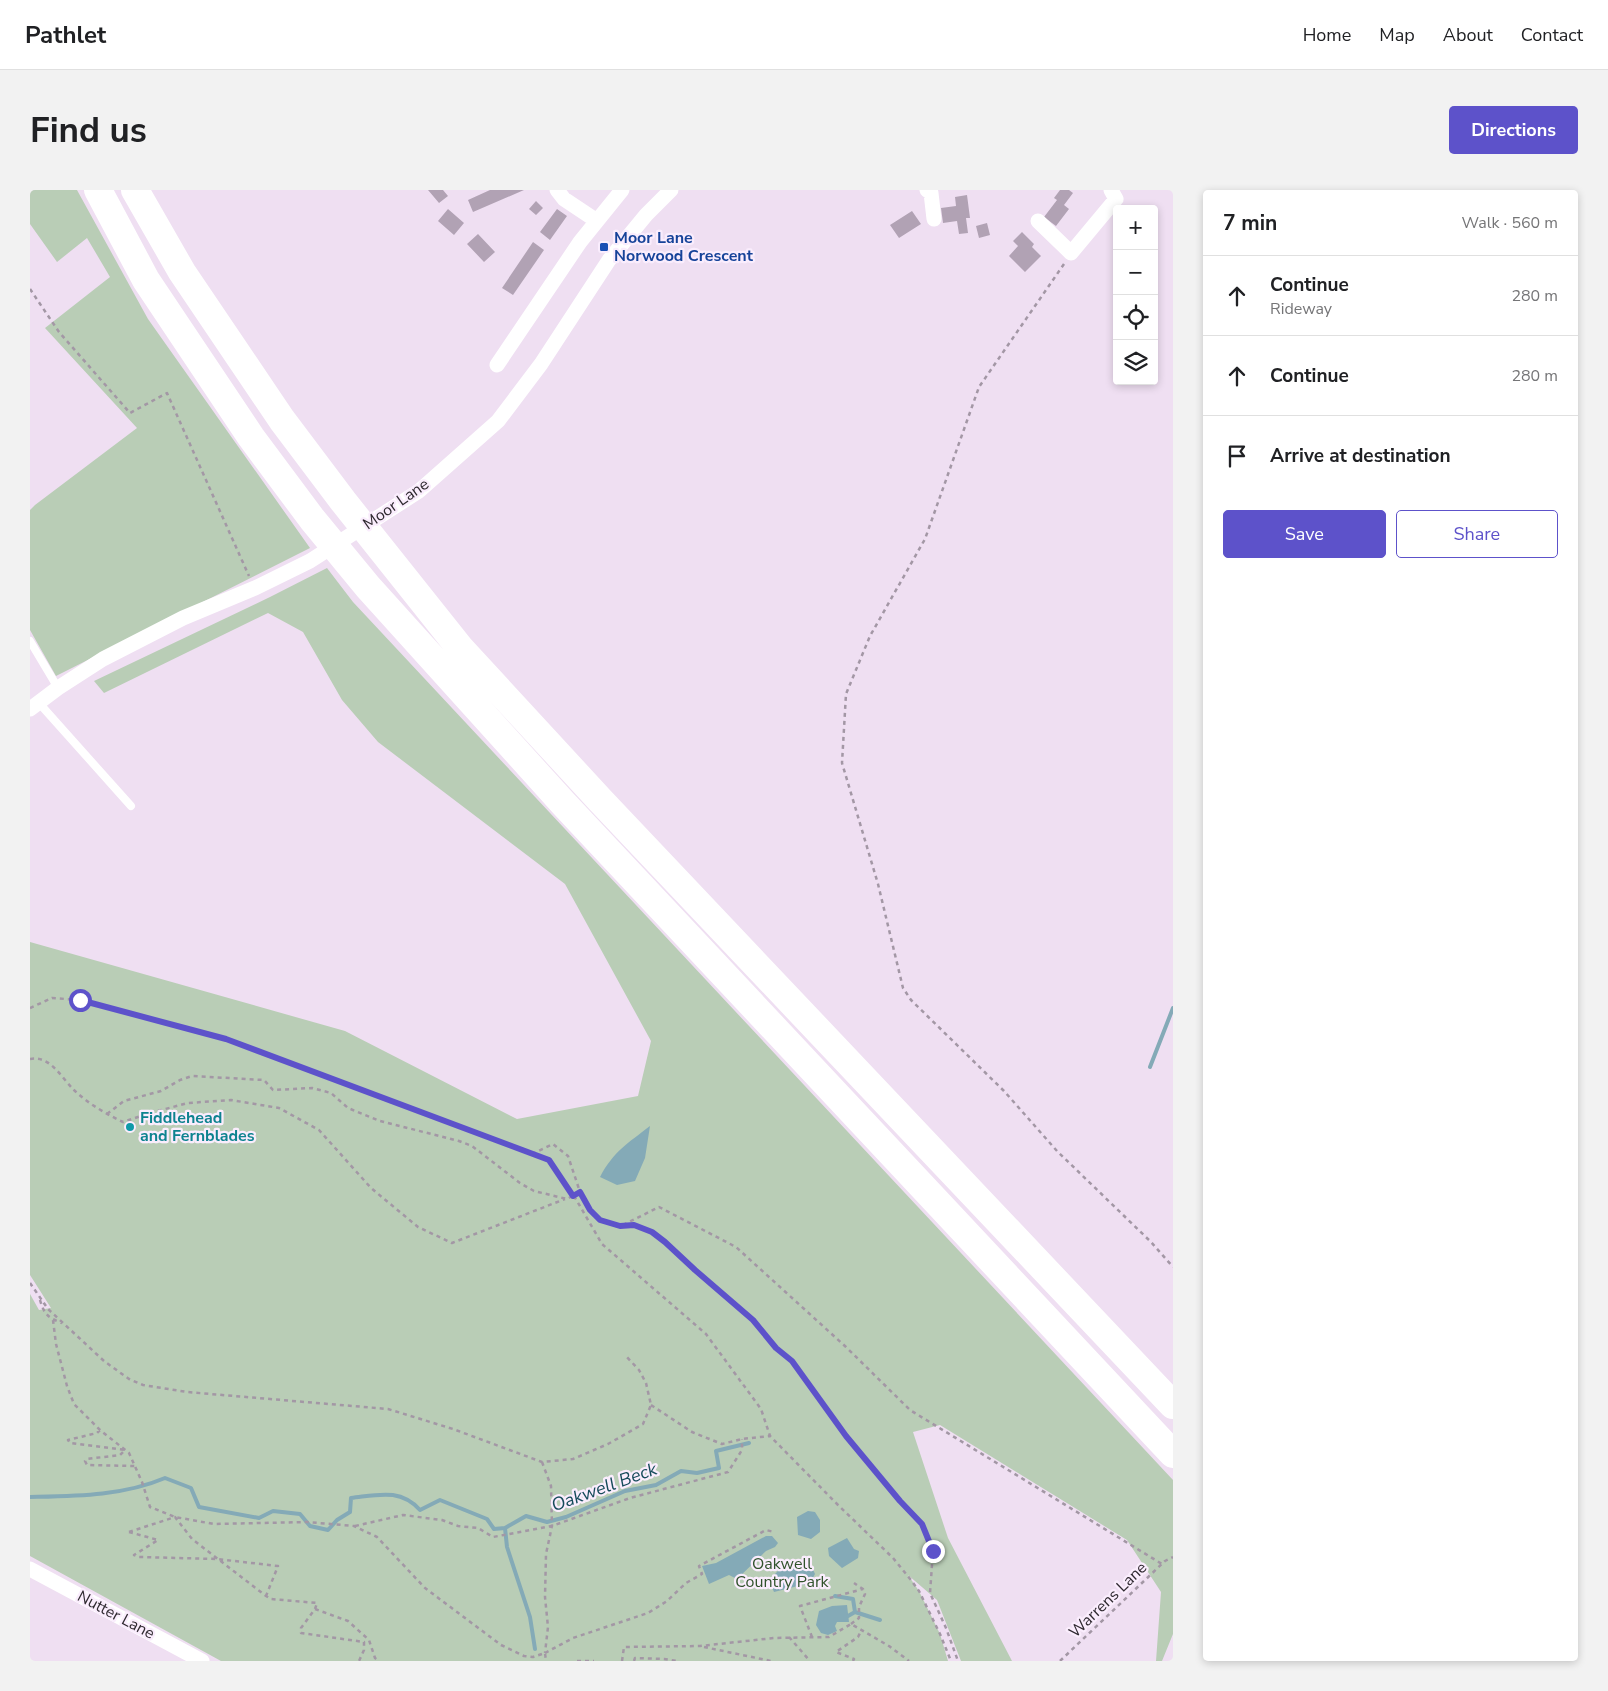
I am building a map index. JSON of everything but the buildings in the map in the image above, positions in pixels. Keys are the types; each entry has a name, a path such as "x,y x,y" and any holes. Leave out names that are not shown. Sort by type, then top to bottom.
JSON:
{"highway":[{"path":"98,190 146,280 251,437 312,519 368,587 564,803 1173,1454"},
{"path":"135,190 182,272 282,420 343,501 460,648 581,779 1173,1405"}],"street":[{"path":"557,190 564,199 597,221"},
{"path":"496,365 580,242 622,190"},
{"name":"Moor Lane","path":"34,706 103,659 183,618 255,588 310,561 419,491 498,421 541,364 608,260 646,215 671,190"},
{"path":"927,190 931,193 934,219"},
{"path":"1038,221 1071,253 1116,200 1111,190"},
{"name":"Nutter Lane","path":"30,1569 202,1661"}],"lane":[{"path":"30,641 58,688"},
{"path":"34,706 131,806"}],"path":[{"path":"1071,253 979,387 925,539 870,636 846,694 842,763 878,884 903,988 911,1000 1004,1091 1057,1151 1151,1242 1173,1267"},
{"path":"30,289 59,332 130,413 167,393 255,588"},
{"path":"30,1008 52,998 80,1000 226,1039 549,1160 602,1244 706,1334 761,1409 770,1436 838,1505 888,1552 911,1580 919,1590 951,1661"},
{"path":"30,1059 36,1058 54,1067 73,1089 107,1114 123,1122 188,1103 231,1100 279,1108 319,1130 371,1188 418,1227 452,1242 567,1199 580,1192"},
{"path":"107,1114 124,1100 161,1091 180,1080 192,1076 264,1080 273,1090 312,1088 331,1093 348,1108 380,1122 460,1141 472,1146 520,1183 534,1190 567,1199"},
{"path":"532,1154 553,1144 568,1156 580,1192 590,1210 600,1220 620,1226 634,1225 652,1232 753,1320 776,1348 792,1361 846,1436 900,1501 922,1524 933,1551 930,1593 958,1661"},
{"path":"620,1226 659,1207 736,1247 910,1410 1162,1564"},
{"path":"30,1283 40,1298 64,1324 104,1361 129,1379 142,1384 187,1392 388,1409 453,1429 542,1462 573,1459 608,1444 643,1424 651,1404 646,1383 639,1370 625,1355"},
{"path":"40,1298 44,1312 53,1320 64,1324"},
{"path":"53,1320 56,1344 66,1386 74,1404 100,1430 129,1453 136,1466 150,1507 175,1517 214,1524 310,1522 354,1526 403,1515 442,1520 458,1526 478,1528 493,1537 552,1526 630,1498 728,1472 742,1450 742,1439"},
{"path":"651,1404 692,1432 722,1444 742,1439 770,1436"},
{"path":"100,1430 97,1433 68,1440 70,1443 125,1450"},
{"path":"125,1450 120,1455 87,1459 85,1462 87,1465 136,1466"},
{"path":"542,1462 551,1486 552,1514 552,1526 546,1554 545,1597 548,1627 546,1661"},
{"path":"175,1517 128,1532 158,1540 134,1556 217,1559 278,1566 266,1596"},
{"path":"175,1517 192,1539 266,1596 272,1599 317,1602 315,1609 301,1628 301,1633 364,1642 364,1650 359,1661"},
{"path":"354,1526 378,1537 425,1588 501,1645 524,1656 533,1657 545,1653 573,1638 648,1613 667,1601 686,1583 702,1574 699,1566 766,1530 774,1532"},
{"name":"Warrens Lane","path":"1060,1661 1162,1564 1173,1557"},
{"path":"622,1661 624,1647 700,1646 789,1637 812,1636 829,1638 859,1618 859,1607 865,1594 854,1582"},
{"path":"812,1636 800,1606 861,1589"},
{"path":"315,1609 348,1621 369,1640 379,1661"},
{"path":"851,1624 889,1646 909,1661"},
{"path":"853,1661 854,1659 836,1652 858,1637 861,1631"},
{"path":"789,1637 810,1661"},
{"path":"700,1646 771,1661"},
{"path":"634,1661 635,1658 664,1658 677,1661"},
{"path":"577,1661 594,1661"}],"green space":[{"path":"30,190 77,190 148,319 310,548 56,676 30,630 30,510 137,428 45,328 110,277 87,238 57,262 30,224"},
{"name":"Oakwell Country Park","path":"327,568 353,602 1173,1480 1173,1634 1162,1661 1156,1661 1161,1592 1127,1540 940,1425 913,1432 948,1538 1012,1661 961,1661 937,1600 908,1575 919,1591 940,1634 948,1661 221,1661 30,1556 30,1294 39,1310 51,1308 30,1275 30,942 345,1031 517,1119 638,1096 651,1041 565,884 378,742 342,700 303,632 268,613 104,693 94,681"}],"water":[{"path":"650,1126 645,1158 635,1181 617,1185 600,1177 616,1154"},
{"path":"808,1511 815,1512 820,1520 820,1532 811,1539 798,1535 797,1517"},
{"path":"766,1536 772,1536 778,1543 775,1547 766,1551 737,1579 729,1575 709,1584 702,1566 716,1563"},
{"path":"847,1538 854,1549 859,1551 858,1558 842,1568 829,1556 828,1548"},
{"path":"789,1560 811,1565 815,1574 810,1583 774,1592 769,1580"},
{"path":"847,1605 849,1622 837,1622 835,1626 837,1631 828,1635 821,1633 816,1625 819,1611 832,1606"}],"waterway":[{"name":"Oakwell Beck","path":"1150,1067 1173,1008"},
{"name":"Oakwell Beck","path":"30,1497 116,1492 165,1478 191,1488 199,1507 259,1518 273,1511 300,1514 310,1526 328,1530 337,1520 350,1512 351,1498 379,1495 405,1498 420,1510 440,1500 487,1519 494,1529 505,1528 526,1516 547,1522 566,1517 625,1491 656,1485 681,1471 697,1473 719,1468 716,1451 749,1443"},
{"path":"505,1528 507,1547 530,1617 535,1649"},
{"path":"835,1596 853,1599 855,1612"},
{"path":"848,1616 855,1612 880,1620"}],"place":[{"name":"Moor Lane Norwood Crescent","path":"604,247"},
{"name":"Fiddlehead and Fernblades","path":"130,1127"}],"route":[{"path":"80,1000 226,1039 549,1160 573,1196 580,1192 590,1210 600,1220 620,1226 634,1225 652,1232 753,1320 776,1348 792,1361 846,1436 900,1501 922,1524 933,1551"}]}
